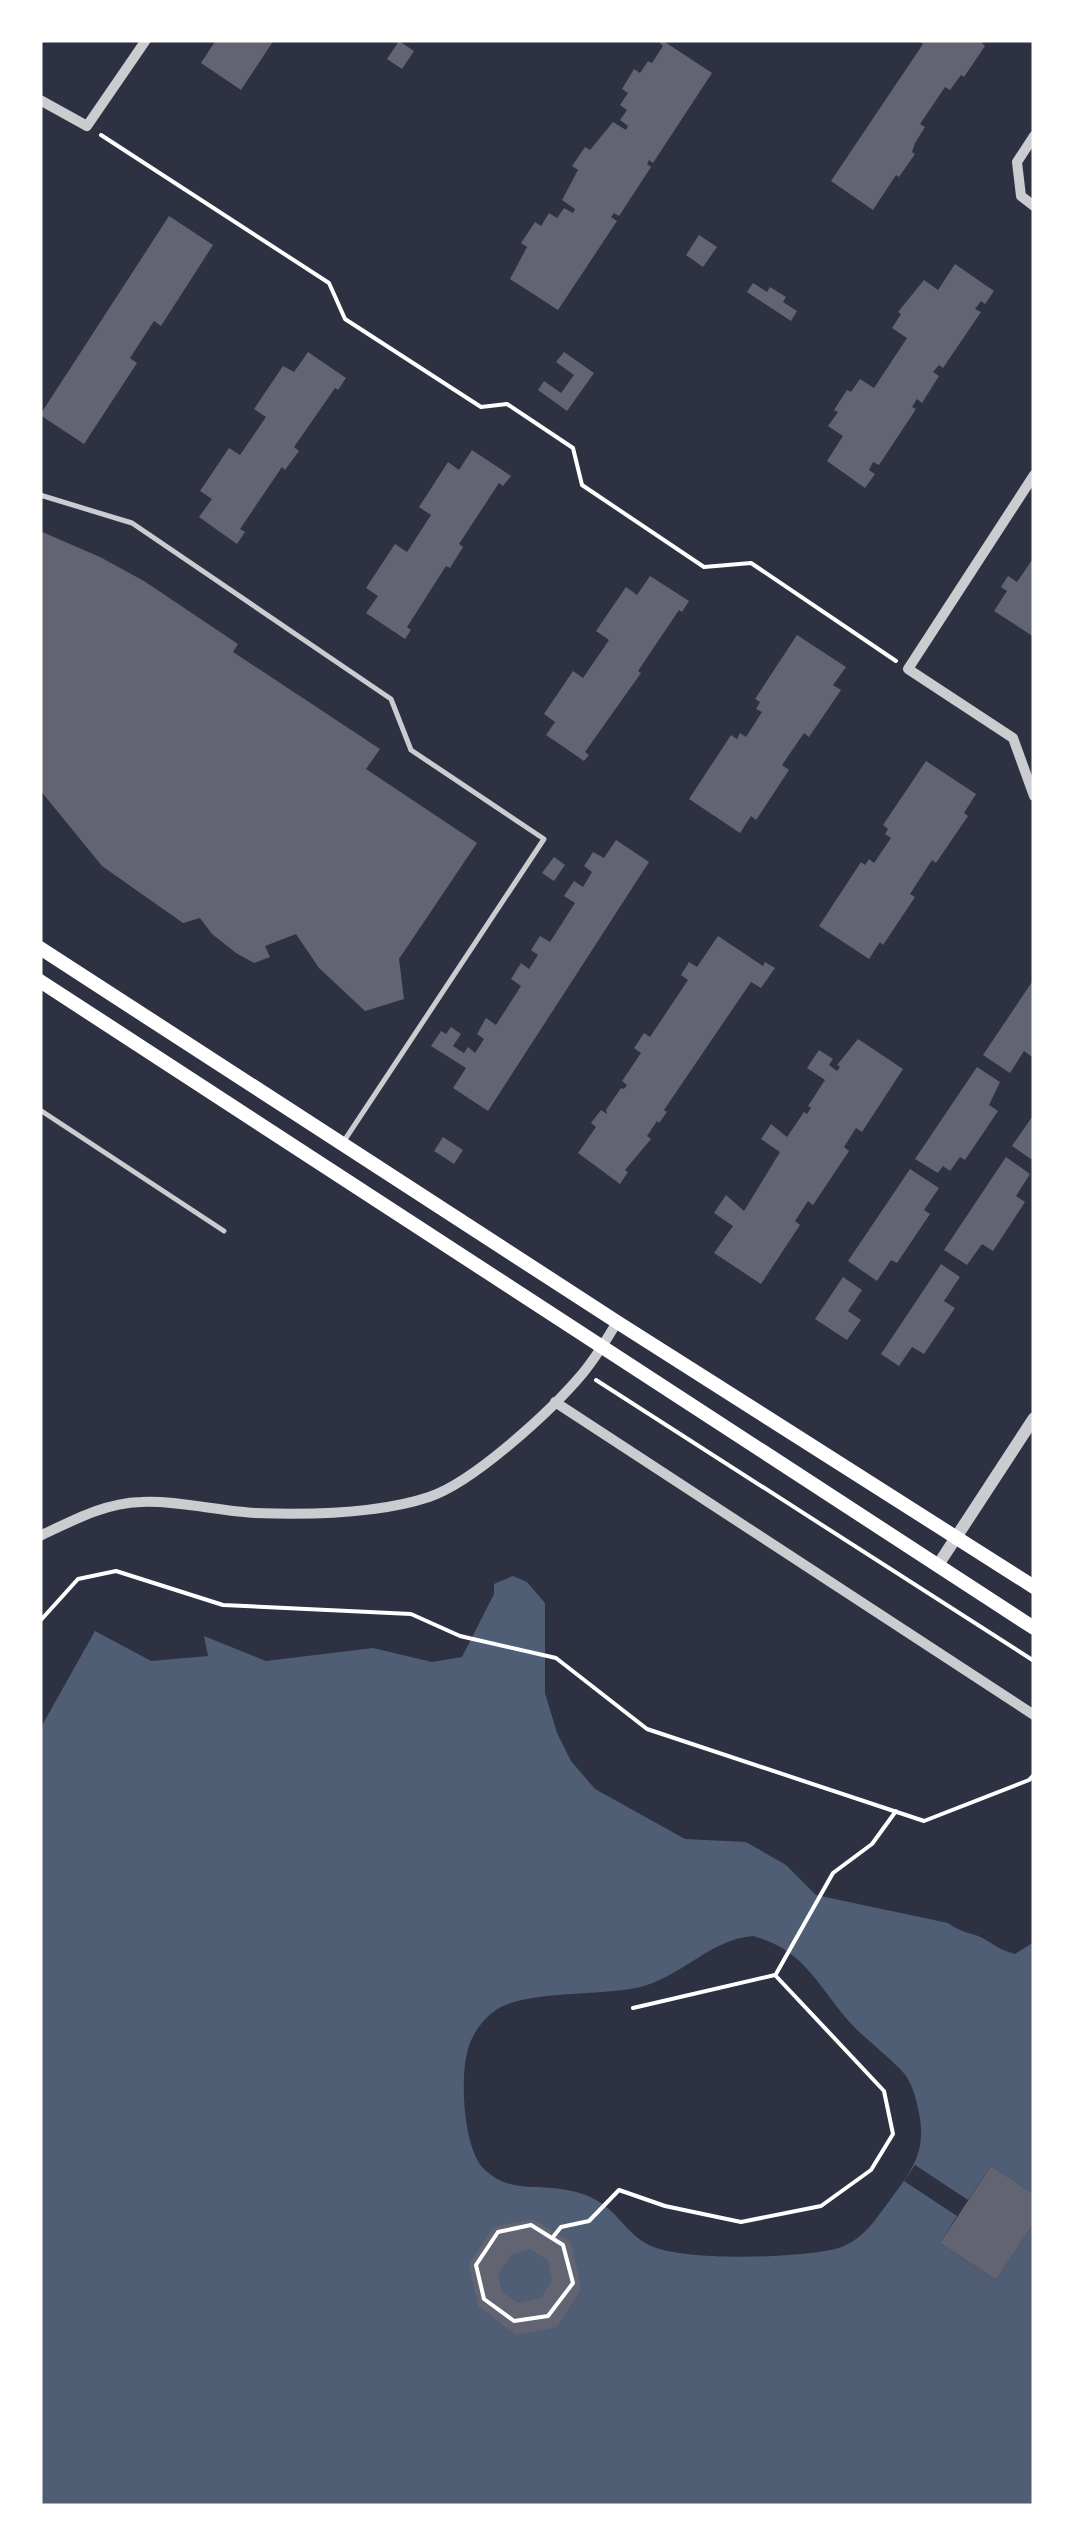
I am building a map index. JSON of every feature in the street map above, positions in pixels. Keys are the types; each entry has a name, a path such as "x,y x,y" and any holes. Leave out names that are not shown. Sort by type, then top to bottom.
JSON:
{"main road":[{"path":"40,948 1034,1587"},
{"path":"40,981 1034,1628"}],"street":[{"path":"40,100 86,126 146,40"},
{"path":"1034,136 1017,162 1021,196 1034,206"},
{"path":"1034,475 908,669 1013,738 1034,796"},
{"path":"40,1536 98,1509 141,1502 262,1513 391,1507 433,1496 466,1476 555,1402 584,1372 617,1322"},
{"path":"555,1402 1034,1715"},
{"path":"938,1566 1034,1418"}],"lane":[{"path":"40,495 132,523 391,699 411,750 544,839 343,1144"},
{"path":"40,1110 224,1231"}],"path":[{"path":"86,126 328,283 346,319 480,407 507,404 573,448 582,485 704,567 751,564 908,669"},
{"path":"584,1372 1034,1661"},
{"path":"40,1621 78,1580 116,1571 223,1605 412,1614 460,1636 556,1658 647,1729 924,1821 1032,1779"},
{"path":"633,2008 775,1975 833,1873 872,1844 896,1811"},
{"path":"554,2237 561,2227 589,2221 619,2190 665,2206 741,2222 821,2206 872,2170 893,2134 884,2091 775,1975"},
{"path":"530,2224 554,2237 563,2245 573,2284 548,2316 514,2321 484,2299 476,2265 498,2232 530,2224"}],"water":[{"path":"513,1576 527,1582 545,1603 545,1693 557,1733 571,1761 595,1789 685,1839 746,1842 786,1865 816,1895 948,1923 1015,1954 1034,1942 1034,2506 40,2506 40,1729 95,1631 151,1661 208,1656 204,1636 266,1661 373,1648 432,1662 462,1657 494,1594 494,1584","holes":["753,1936 770,1942 807,1968 853,2025 904,2074 914,2094 921,2133 913,2166 860,2236 835,2249 795,2255 687,2254 643,2242 610,2210 585,2195 510,2184 484,2169 467,2128 464,2074 471,2041 492,2013 527,1999 644,1986 724,1943"]}],"pier":[{"path":"915,2165 968,2200 991,2166 1034,2194 1034,2223 996,2280 940,2243 957,2216 904,2181"}],"building":[{"path":"216,40 274,40 241,90 201,63"},
{"path":"662,40 712,73 653,163 649,160 647,164 651,167 619,216 614,213 611,217 617,221 558,310 510,279 527,247 521,243 535,222 541,226 549,213 557,218 564,208 573,213 575,209 562,200 578,170 572,166 585,147 590,150 613,122 626,130 628,126 620,120 627,110 620,105 628,93 622,89 634,69 640,73 648,61 652,63 663,46"},
{"path":"917,40 984,40 985,46 964,77 961,75 950,90 945,87 920,124 925,127 915,143 915,154 873,210 831,181 923,44"},
{"path":"399,41 414,51 402,69 387,59"},
{"path":"169,216 213,245 161,326 154,321 130,358 137,363 84,444 40,415"},
{"path":"699,235 717,247 703,267 686,255"},
{"path":"955,264 994,291 985,304 981,301 975,309 981,312 943,368 939,365 933,372 939,376 922,403 917,399 912,407 916,409 879,465 873,462 869,470 875,474 865,488 827,461 843,436 828,426 838,412 834,410 860,379 874,388 907,338 892,328 901,314 898,312 924,280 938,290"},
{"path":"753,283 786,297 783,302 797,311 791,321 747,292"},
{"path":"308,352 346,378 294,447 299,451 285,470 282,467 240,529 245,532 237,544 199,517 212,499 200,491 229,448 240,455 266,417 254,409 283,366 294,372"},
{"path":"564,352 594,373 567,411 538,390 544,381 561,393 574,375 556,362"},
{"path":"472,450 511,476 503,486 499,483 459,544 463,547 450,568 446,566 407,627 411,630 405,639 366,613 378,596 366,588 395,544 407,552 431,515 419,507 448,462 459,470"},
{"path":"40,531 144,581 238,644 233,652 380,749 366,769 477,843 399,959 404,999 365,1011 319,968 296,934 265,946 270,957 254,963 212,934 200,918 183,923 102,866 40,790"},
{"path":"1034,557 1034,637 994,611 1007,591 1001,587 1008,576 1017,582"},
{"path":"650,576 689,601 638,671 641,673 585,752 589,755 584,761 546,735 555,722 544,714 573,671 583,678 609,640 596,631 626,587 637,595"},
{"path":"797,635 846,667 833,685 841,690 809,737 804,733 782,765 789,770 756,820 751,816 740,833 689,799 731,735 737,739 740,733 746,737 762,712 756,709 760,702 755,699"},
{"path":"926,761 976,794 964,813 968,816 936,863 932,860 910,894 915,897 869,959 819,926 861,862 865,865 869,859 874,863 891,838 885,834 888,829 883,825"},
{"path":"616,840 649,862 488,1111 453,1088 466,1068 431,1046 441,1031 446,1034 451,1027 461,1034 453,1046 464,1053 468,1047 475,1053 484,1039 477,1034 486,1018 496,1025 521,986 511,979 521,963 529,969 538,955 531,950 540,936 550,942 575,903 564,896 574,881 583,887 592,872 584,866 593,852 604,858"},
{"path":"554,857 565,865 554,881 542,873"},
{"path":"718,936 763,966 765,962 775,968 761,988 751,982 664,1110 667,1112 647,1136 651,1139 625,1170 628,1172 620,1184 578,1153 596,1127 591,1123 601,1110 607,1114 621,1088 627,1085 622,1081 641,1053 634,1048 644,1033 650,1037 688,980 681,975 689,962 697,967"},
{"path":"1034,979 1034,1054 1032,1057 1024,1051 1010,1073 983,1055"},
{"path":"858,1039 903,1069 862,1132 856,1128 844,1147 849,1151 813,1205 808,1201 795,1221 800,1225 761,1284 714,1253 733,1226 714,1213 726,1195 744,1211 780,1152 761,1139 771,1124 787,1137 811,1108 808,1106 825,1080 807,1068 819,1050 833,1059 829,1065 837,1071 837,1065"},
{"path":"977,1067 1000,1082 989,1105 998,1111 965,1160 960,1157 950,1171 943,1166 938,1173 915,1159"},
{"path":"1034,1114 1034,1161 1012,1146"},
{"path":"443,1137 463,1150 454,1164 434,1151"},
{"path":"1006,1157 1030,1174 1016,1196 1025,1202 993,1251 982,1244 967,1265 944,1250"},
{"path":"910,1169 939,1188 924,1210 930,1214 897,1263 891,1260 877,1281 848,1261"},
{"path":"941,1264 960,1277 944,1301 955,1308 924,1354 912,1347 899,1366 881,1354"},
{"path":"843,1277 862,1290 848,1311 861,1320 847,1340 815,1319"},
{"path":"991,2166 1034,2194 1034,2223 996,2280 940,2243"},
{"path":"533,2219 571,2242 581,2289 557,2327 516,2335 478,2306 469,2264 493,2227","holes":["530,2249 548,2260 552,2280 541,2298 519,2303 502,2292 498,2275 511,2255"]}]}
